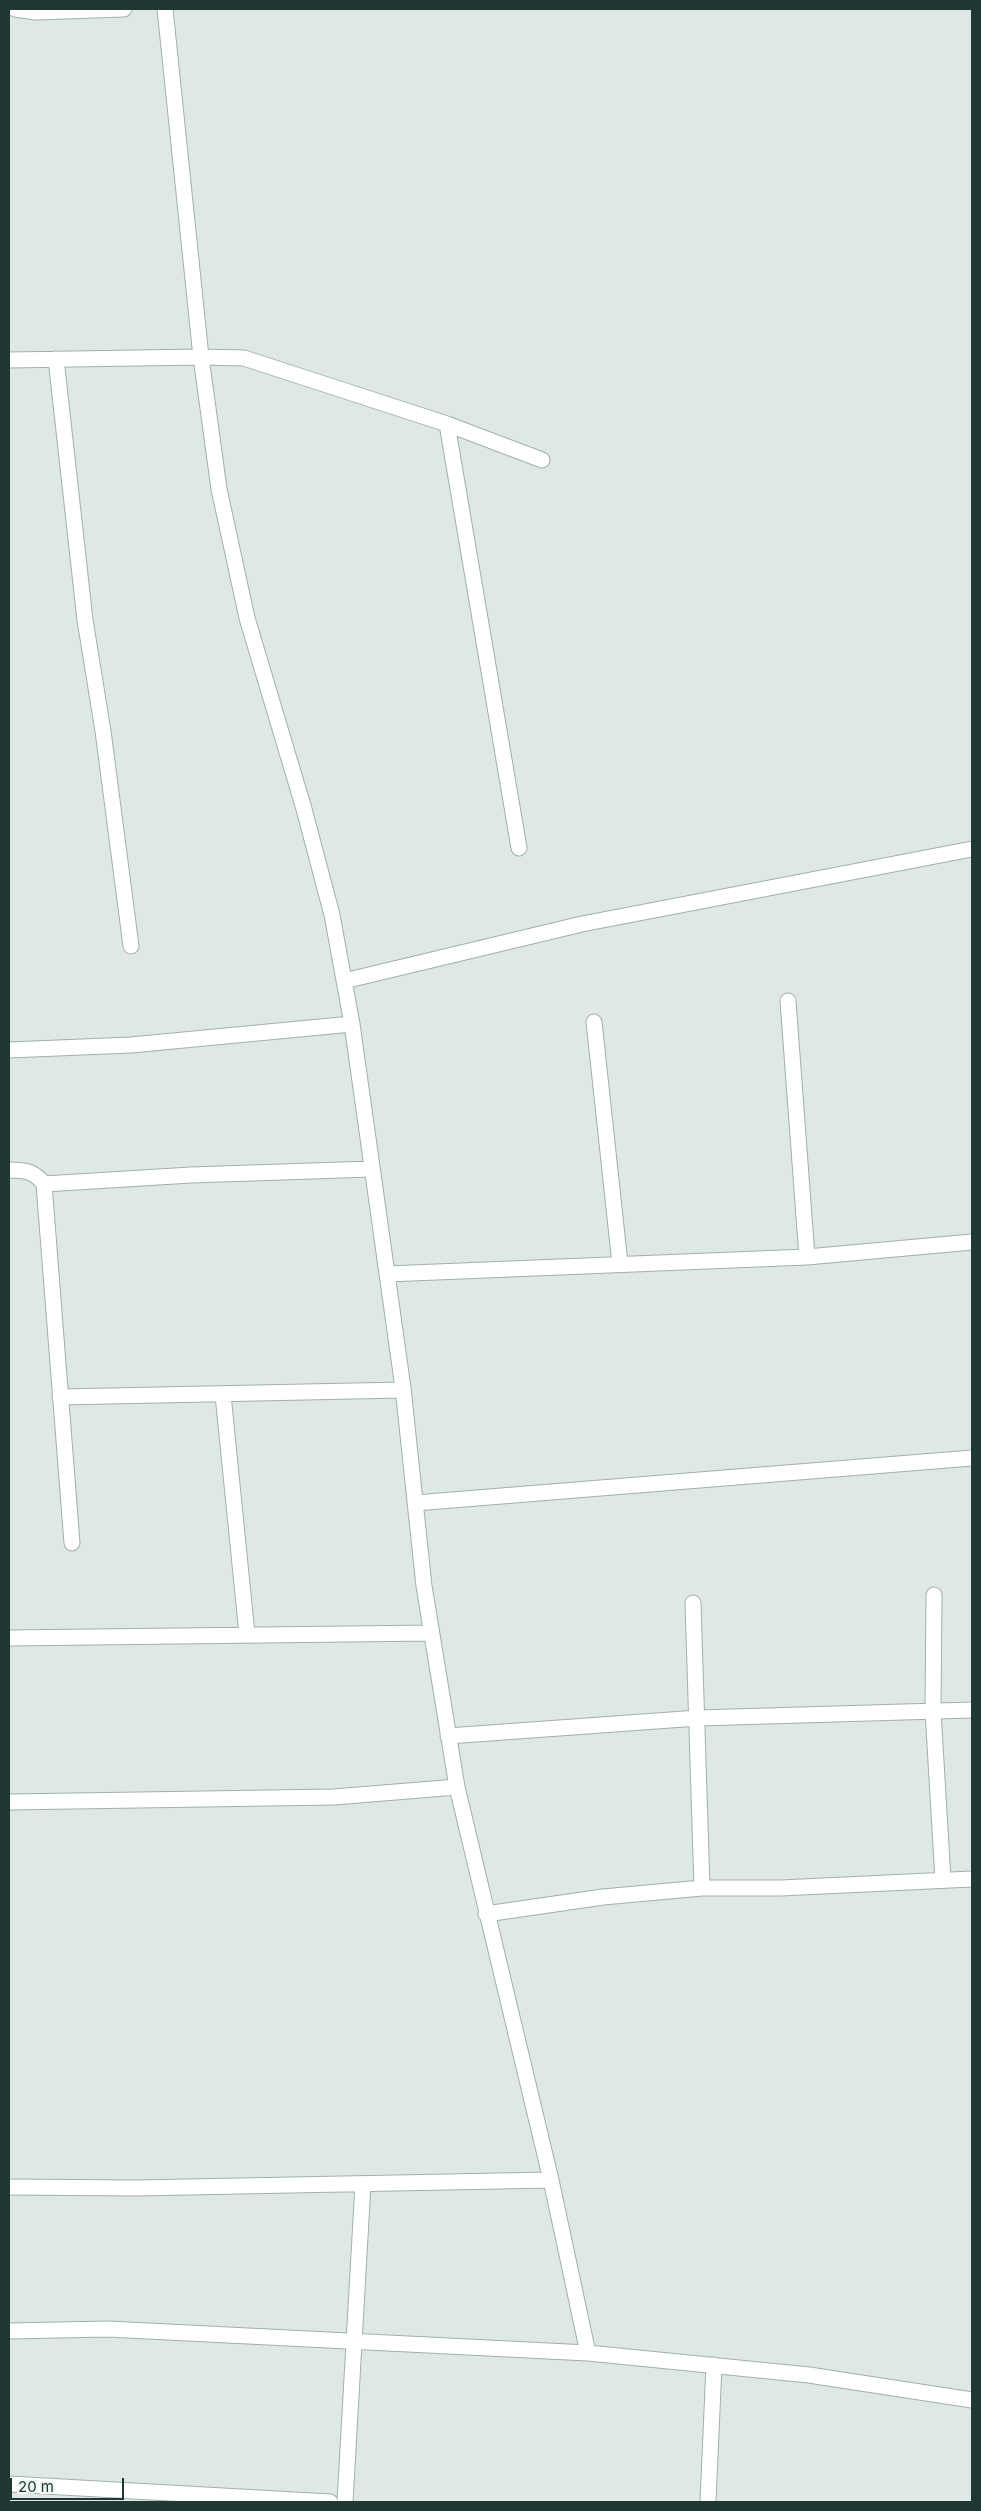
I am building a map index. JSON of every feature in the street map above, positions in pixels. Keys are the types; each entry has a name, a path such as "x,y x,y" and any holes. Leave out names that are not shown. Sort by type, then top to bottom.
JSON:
{"street":[{"path":"15,9 36,12 124,9"},
{"path":"166,9 201,356 219,489 247,618 304,809 332,915 352,1024 403,1390 431,1633 456,1787 486,1914 519,2039 588,2353"},
{"path":"9,360 201,356 244,358 447,424 542,460"},
{"path":"56,359 85,620 104,741 131,946"},
{"path":"447,424 519,848"},
{"path":"344,981 582,924 972,849"},
{"path":"788,1001 808,1257"},
{"path":"594,1022 620,1264"},
{"path":"9,1050 141,1044 352,1024"},
{"path":"44,1184 191,1175 372,1169"},
{"path":"9,1170 24,1170 37,1175 44,1184 72,1543"},
{"path":"387,1274 808,1257 972,1242"},
{"path":"60,1397 403,1390"},
{"path":"222,1394 247,1634"},
{"path":"415,1503 972,1458"},
{"path":"934,1595 933,1711 943,1880"},
{"path":"693,1603 702,1888"},
{"path":"9,1638 431,1633"},
{"path":"448,1736 698,1718 972,1710"},
{"path":"9,1802 334,1797 456,1787"},
{"path":"486,1914 603,1897 702,1888 781,1888 972,1879"},
{"path":"9,2186 136,2188 551,2180"},
{"path":"345,2502 362,2184"},
{"path":"9,2331 108,2330 588,2353 809,2375 972,2400"},
{"path":"708,2502 714,2365"},
{"path":"9,2484 330,2502"}]}
